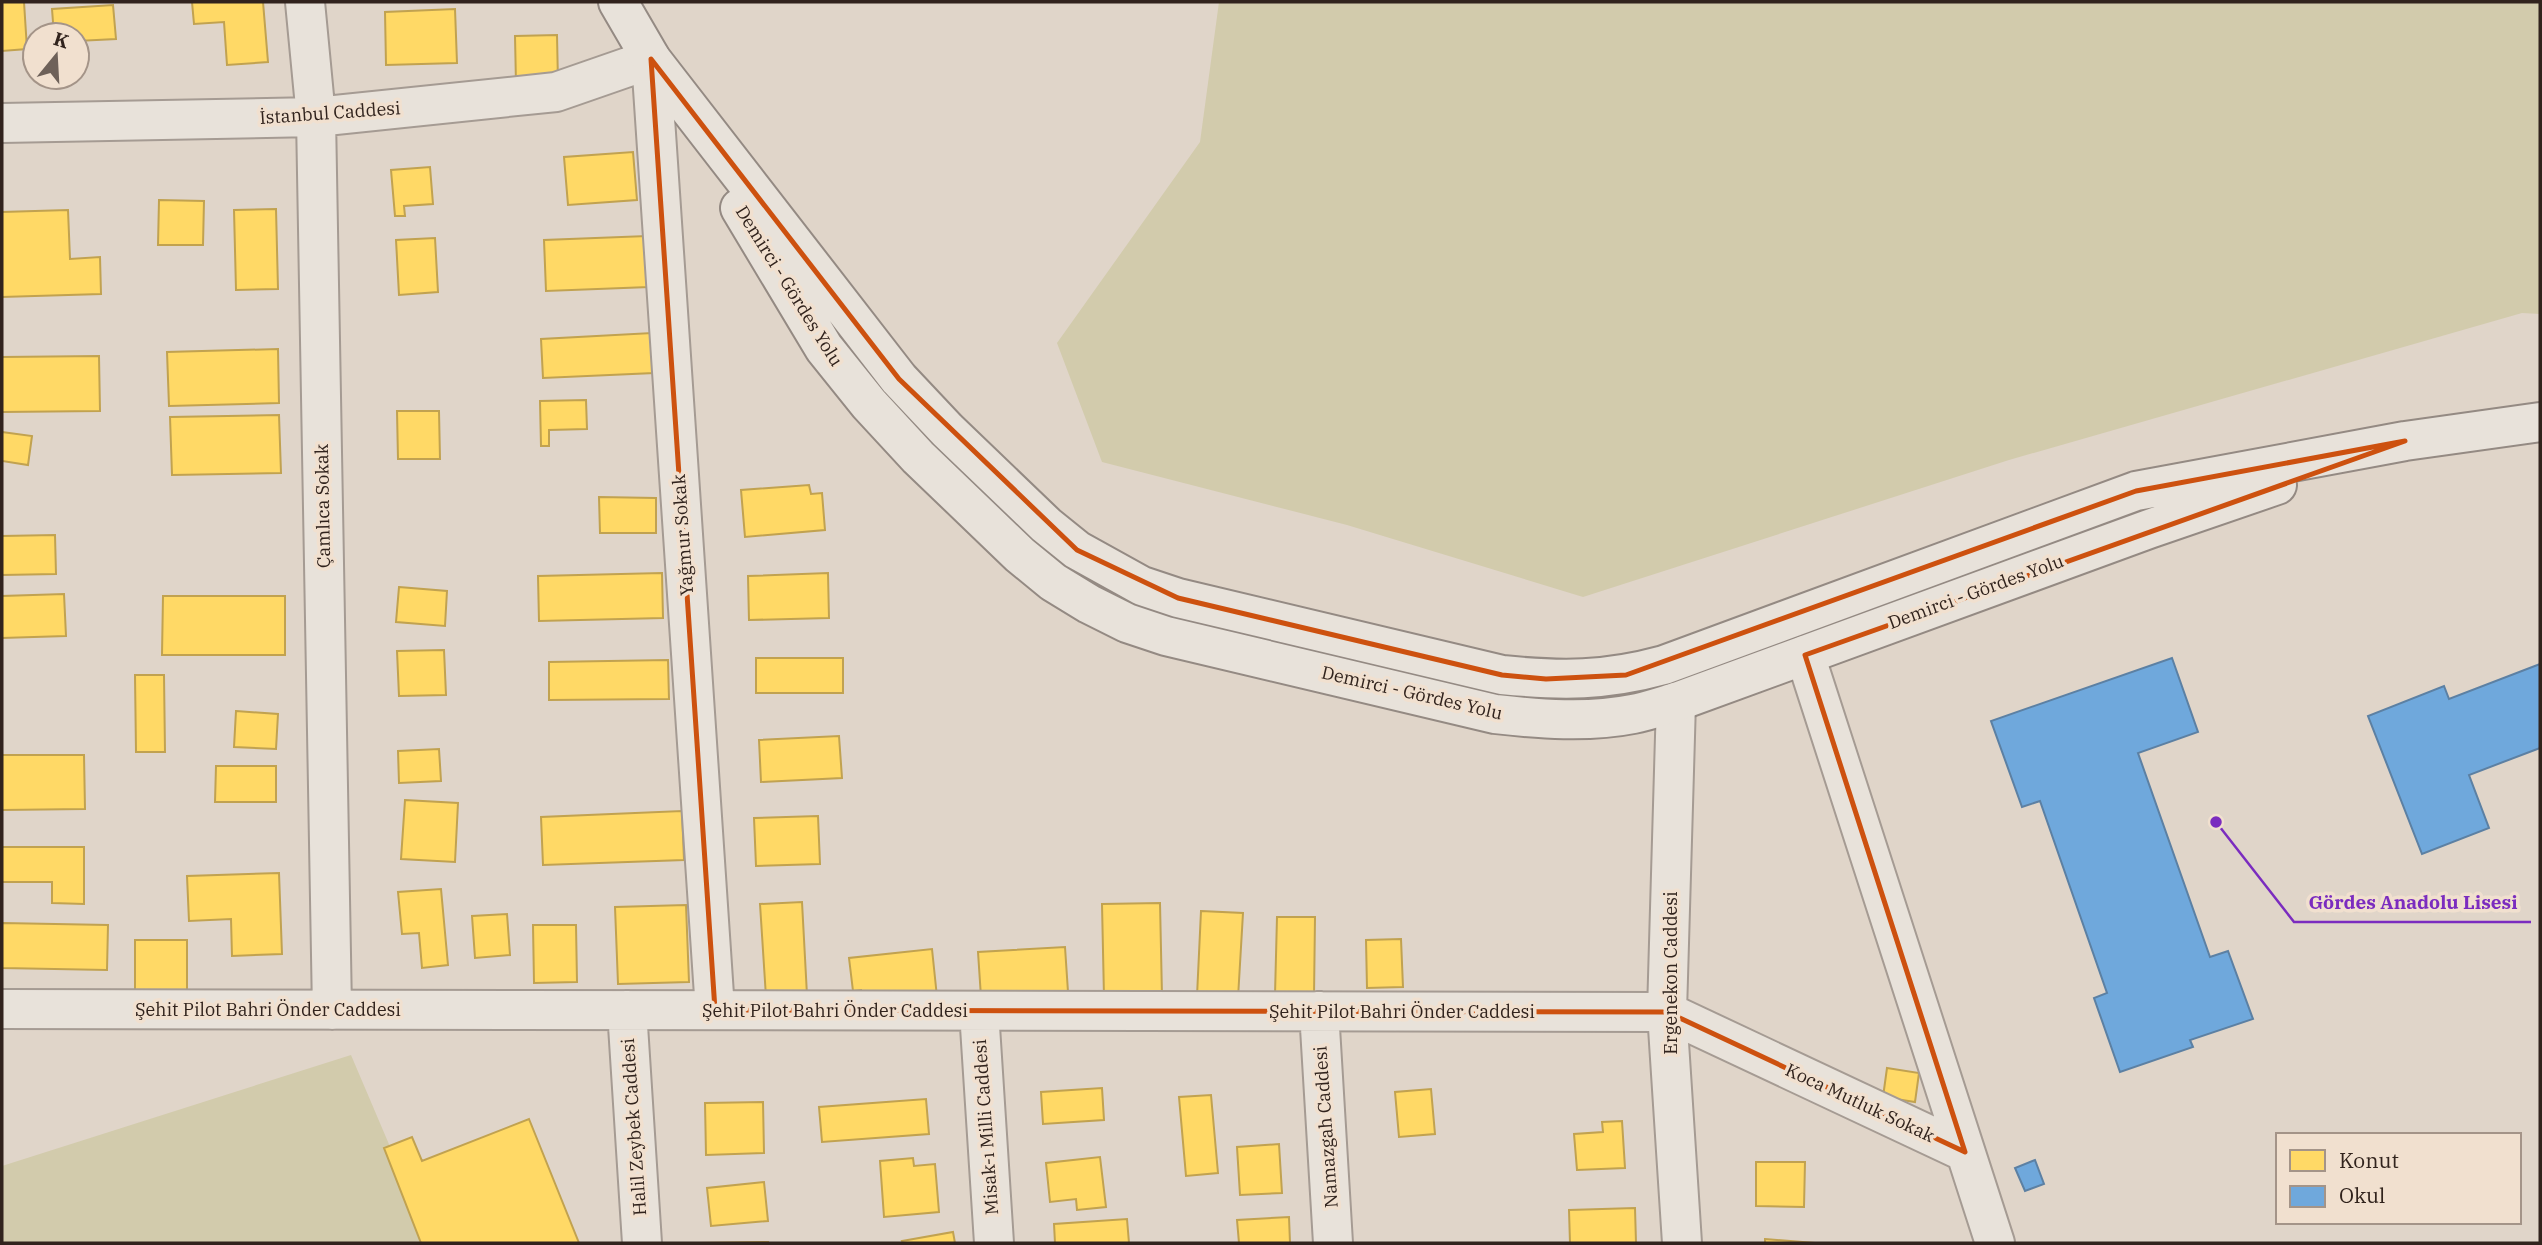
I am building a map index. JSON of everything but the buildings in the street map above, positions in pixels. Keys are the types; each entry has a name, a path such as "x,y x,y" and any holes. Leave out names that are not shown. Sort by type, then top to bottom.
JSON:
{"street":[{"name":"Çamlıca Sokak","path":"305,2 316,117 332,1010"},
{"name":"Demirci - Gördes Yolu","path":"618,2 824,348 869,404 918,457 1020,555 1053,582 1089,604 1166,636 1495,714 1544,719 1589,719 1633,714 1676,702 2149,529 2405,441"},
{"name":"İstanbul Caddesi","path":"2,123 316,117 556,92 651,59"},
{"name":"Demirci - Gördes Yolu","path":"651,59 900,379 947,430 1046,525 1077,550 1142,586 1178,598 1502,675 1546,680 1626,675 1664,665 2136,492 2405,441 2540,422"},
{"name":"Yağmur Sokak","path":"651,59 715,1010"},
{"path":"1805,655 1995,1243"},
{"name":"Ergenekon Caddesi","path":"1676,702 1667,1012 1682,1243"},
{"name":"Şehit Pilot Bahri Önder Caddesi","path":"2,1010 1667,1012"},
{"name":"Halil Zeybek Caddesi","path":"627,1010 642,1243"},
{"name":"Misak-ı Milli Caddesi","path":"979,1011 994,1243"},
{"name":"Namazgah Caddesi","path":"1319,1012 1334,1243"},
{"name":"Koca Mutluk Sokak","path":"1667,1012 1965,1152"}],"highlighted area":[{"path":"651,59 899,379 1077,550 1178,598 1502,675 1546,679 1626,675 2136,491 2405,441 1805,655 1965,1152 1667,1012 715,1010"}],"shaded area":[{"path":"1219,2 2540,2 2540,314 2522,313 2009,460 1583,597 1347,525 1102,462 1057,343 1200,142"},
{"path":"351,1055 431,1243 2,1243 2,1166"}],"place":[{"name":"Gördes Anadolu Lisesi","path":"2216,822"}]}
